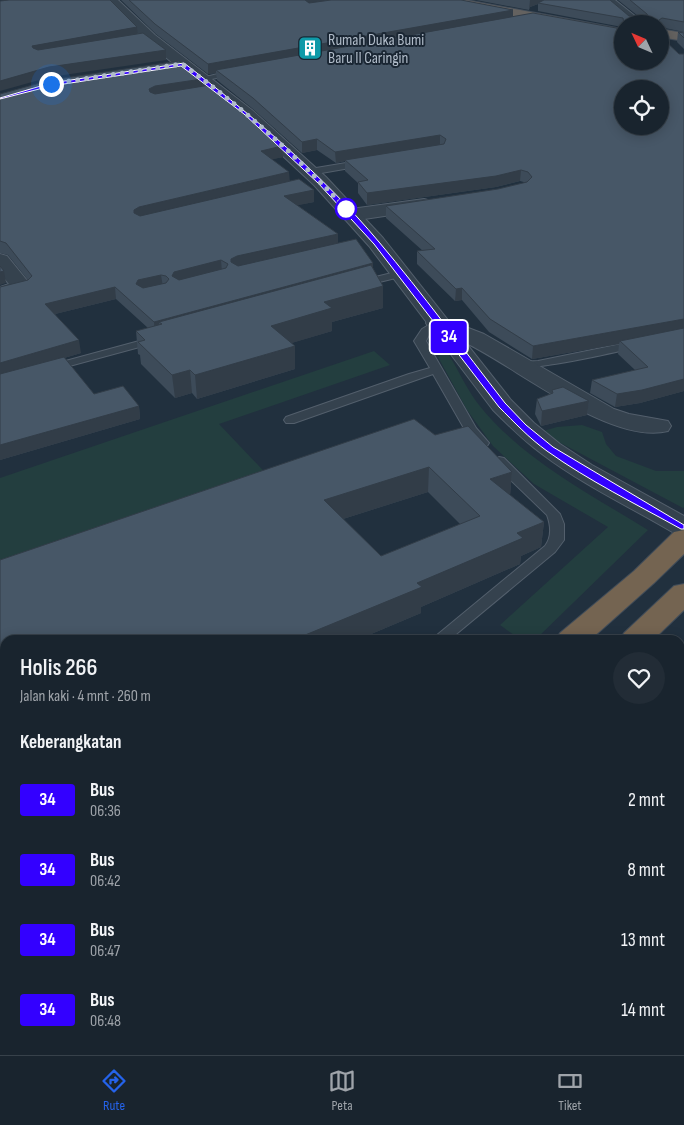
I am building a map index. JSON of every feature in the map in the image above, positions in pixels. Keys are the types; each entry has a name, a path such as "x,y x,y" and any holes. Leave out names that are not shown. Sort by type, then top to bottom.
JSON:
{"highway":[{"path":"445,0 614,32"},
{"path":"483,0 614,25"},
{"path":"669,41 684,37"},
{"path":"577,635 644,577 684,538"},
{"path":"640,635 684,593"}],"street":[{"path":"111,0 145,39 173,66 209,87 246,113 352,215 372,243 400,274 502,405 523,427 550,448 684,527"},
{"path":"607,0 626,15"},
{"path":"352,215 446,201"},
{"path":"0,260 27,294 0,293"},
{"path":"437,322 476,339 604,414 624,421 659,426"}],"lane":[{"path":"518,21 537,18"},
{"path":"209,87 240,71"},
{"path":"313,179 373,162"},
{"path":"355,285 400,274"},
{"path":"437,322 426,331 420,341 471,430 497,459 553,514 557,524 557,540 550,549 445,635"},
{"path":"38,372 163,338"},
{"path":"518,365 538,364 644,342"},
{"path":"290,420 413,376 438,370"}],"green space":[{"path":"374,351 390,365 219,424 277,485 0,574 0,478"},
{"path":"442,354 449,355 479,405 516,443 558,475 648,530 540,635 514,635 500,625 608,527 534,484 493,446 467,410 438,357"},
{"path":"582,425 602,432 606,444 616,456 656,471 684,471 684,507 540,432 557,427"}],"building":[{"path":"110,0 137,27 32,46 38,50 143,33 166,50 49,67 0,81 0,1"},
{"path":"129,0 305,0 309,3 331,0 461,0 513,10 208,64 155,24"},
{"path":"544,0 610,0 628,15 614,16 538,3"},
{"path":"630,0 684,0 684,22 669,19 669,15 648,15"},
{"path":"533,13 614,28 614,70 669,70 669,45 679,54 684,54 684,319 533,346 490,319 462,288 456,289 417,251 435,249 386,206 498,189 527,182 532,177 528,172 521,170 496,176 367,193 358,182 368,180 345,160 444,144 446,139 440,135 335,152 317,139 302,142 253,98 216,70"},
{"path":"179,61 202,79 155,86 149,89 150,92 155,94 210,85 282,146 261,151 289,172 139,207 134,210 134,213 140,216 299,179 314,190 284,196 338,234 237,256 231,259 231,262 238,266 356,239 373,263 154,322 115,287 45,304 79,340 0,363 0,287 28,280 32,276 6,243 0,241 0,94 51,80","holes":["221,260 228,264 226,268 179,280 172,276 174,272","161,275 169,279 166,283 143,288 136,284 138,280"]},
{"path":"371,265 383,286 324,302 332,308 271,326 295,346 195,375 190,370 172,375 138,342 145,340 136,331 162,324 159,322"},
{"path":"684,328 684,379 642,390 617,394 592,380 648,367 620,341"},
{"path":"64,357 94,394 123,386 139,406 0,445 0,374"},
{"path":"563,387 589,401 542,411 537,399 553,393 552,390"},
{"path":"414,419 435,435 468,426 512,472 490,479 544,522 517,533 523,538 417,583 422,587 305,635 0,635 0,560","holes":["429,467 480,516 381,556 324,500"]}],"bus line":[{"name":"34","path":"0,98 51,84 182,64 246,113 320,181 376,242 502,405 523,427 579,467 684,527"}],"place":[{"name":"Rumah Duka Bumi Baru II Caringin","path":"310,48"}],"route":[{"path":"51,84 182,64 218,90 280,143 310,172 349,212 346,209"}]}
